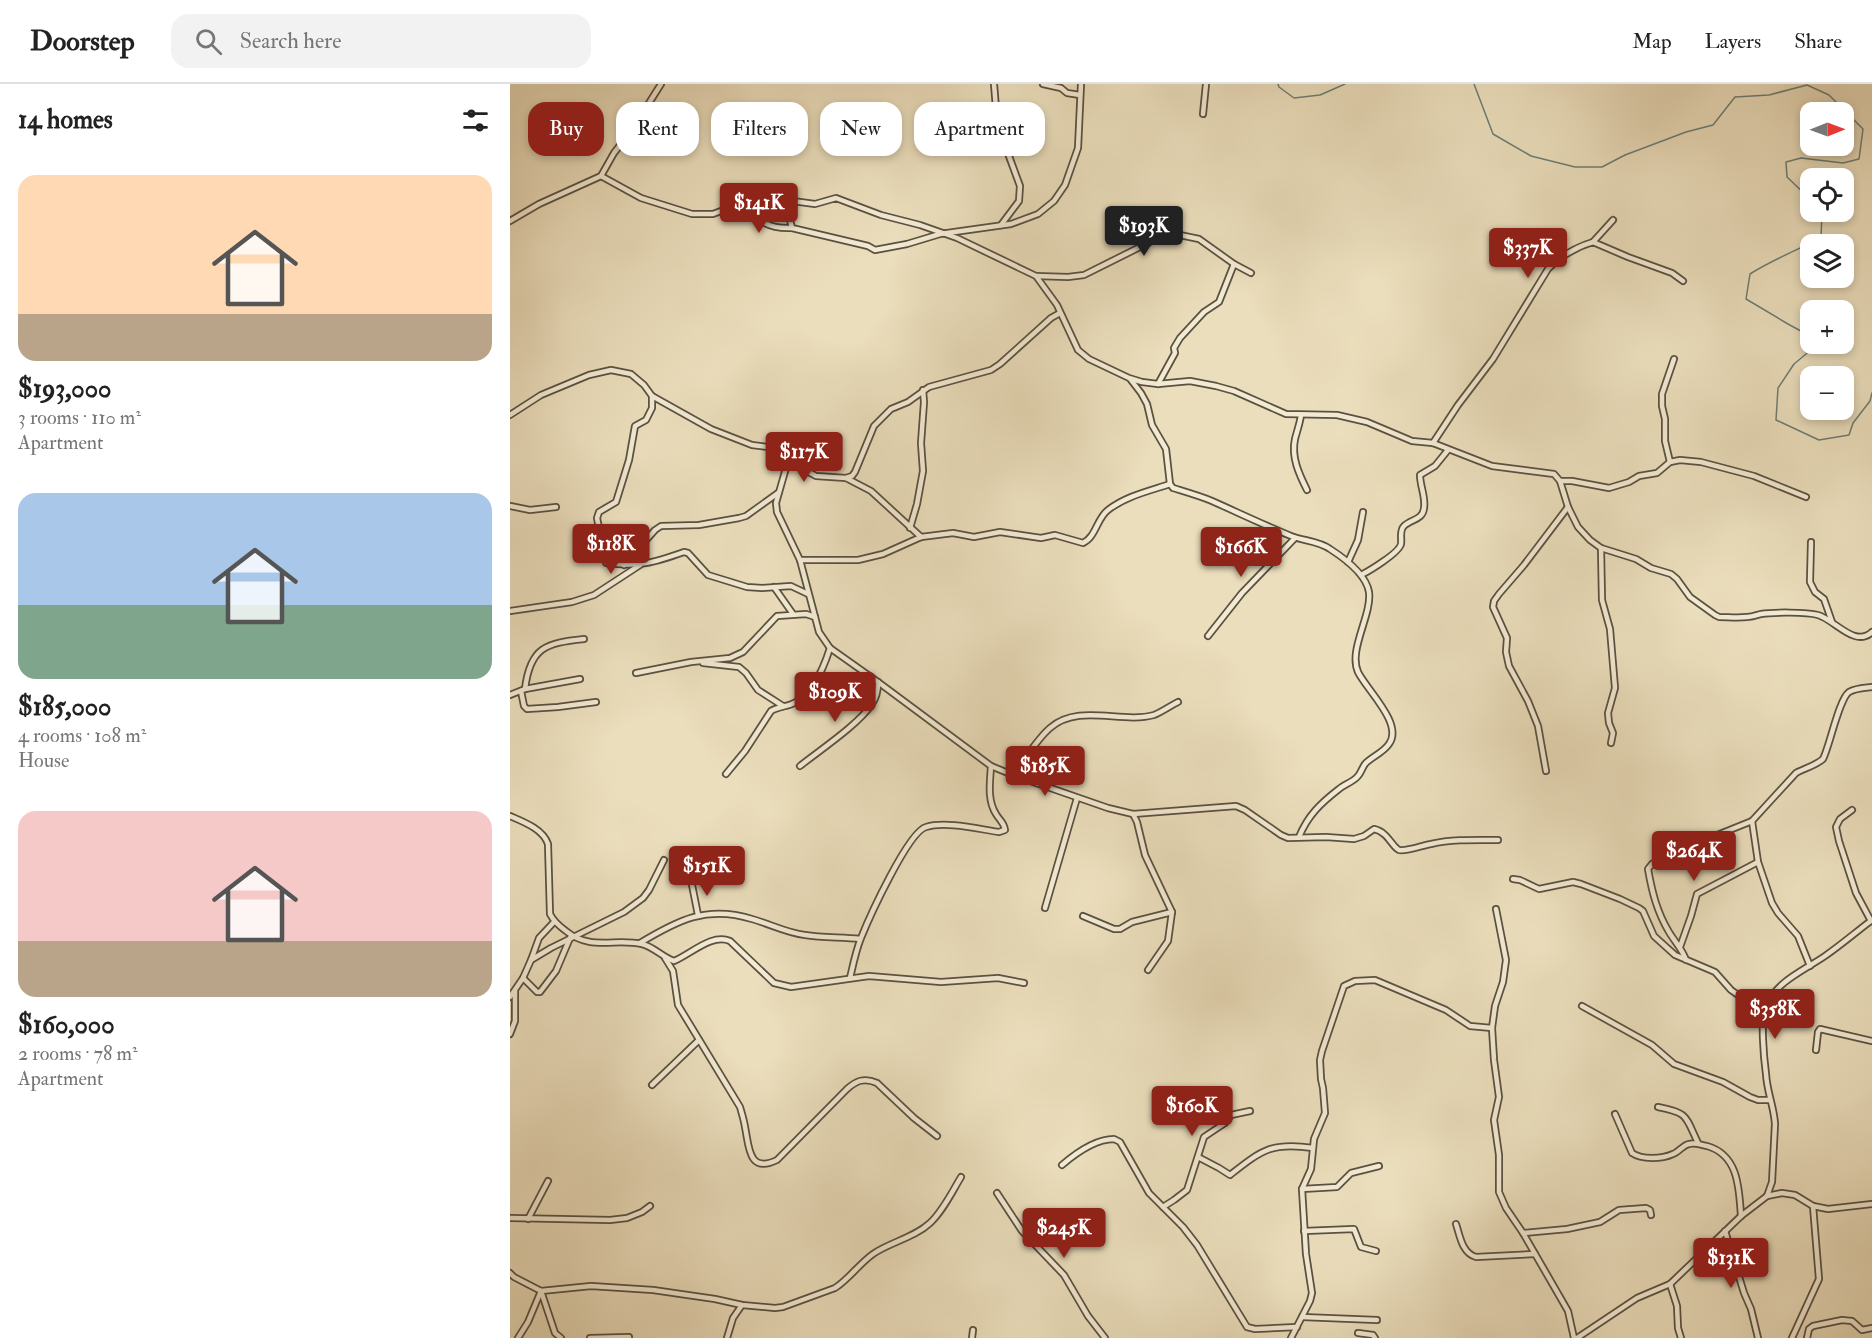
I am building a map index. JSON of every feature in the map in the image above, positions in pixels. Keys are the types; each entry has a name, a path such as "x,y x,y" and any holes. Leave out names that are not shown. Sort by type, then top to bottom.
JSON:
{"street":[{"path":"510,221 539,204 601,176 660,84"},
{"path":"994,84 996,108 1006,148 1020,186 1019,201 1001,225"},
{"path":"1043,84 1080,95"},
{"path":"743,202 762,222 779,228 792,228 868,246 875,250 907,244 940,234 1011,224 1038,214 1054,201 1065,185 1078,148 1081,84"},
{"path":"1203,114 1206,84"},
{"path":"601,176 641,198 692,214 712,214 743,202 762,198 815,204 836,198 973,245 1036,276 1068,277 1084,274 1152,241 1175,234 1199,239 1251,273"},
{"path":"785,200 792,228"},
{"path":"1433,443 1493,359 1548,269 1568,253 1593,242 1613,220"},
{"path":"1593,242 1672,273 1683,281"},
{"path":"1158,384 1176,353 1174,348 1180,338 1204,312 1219,302 1234,264"},
{"path":"1036,276 1057,305 1074,344 1083,355 1129,378 1158,384 1190,381 1216,386 1233,391 1277,411 1301,415 1337,415 1367,422 1412,441 1433,443 1492,466 1554,474 1560,480 1568,507 1583,534 1601,548 1636,558 1651,568 1671,574 1690,597 1719,617 1806,612 1822,616 1854,636 1862,638 1872,632"},
{"path":"510,415 541,395 589,375 611,370 631,374 652,396 736,441 774,448 788,461 816,476 846,478 855,472 874,426 891,409 908,402 929,387 991,370 1051,318 1060,313"},
{"path":"1670,462 1665,441 1662,394 1674,359"},
{"path":"1129,378 1142,393 1152,425 1166,448 1170,484 1173,488 1210,500 1295,538 1328,547 1361,575 1370,593 1359,639 1357,669 1382,704 1392,729 1392,738 1390,744 1365,764 1357,777 1341,787 1315,810 1306,821 1299,837"},
{"path":"910,528 923,471 921,443 923,390"},
{"path":"652,396 652,408 646,420 635,426 629,460 616,502 599,512 597,518 606,563 640,565 684,552 688,553 708,575 747,587 792,586 808,594"},
{"path":"1301,415 1294,454 1298,472 1307,490"},
{"path":"1361,575 1395,554 1401,547 1403,527 1420,517 1425,510 1420,476 1435,466 1448,450"},
{"path":"1560,480 1610,488 1639,476 1657,473 1670,462 1680,460 1701,462 1755,476 1806,497"},
{"path":"788,461 778,493 777,512 800,560 819,632 830,648 992,766 1077,798 1133,814 1236,806 1288,838 1354,839 1374,829 1391,839 1396,847 1402,850 1462,840 1498,840"},
{"path":"846,478 872,491 921,537"},
{"path":"800,560 858,560 883,554 921,537 953,533 974,537 1007,532 1022,536 1059,535 1083,543 1090,538 1108,510 1137,494 1170,484"},
{"path":"624,565 655,530 662,526 699,525 739,518 746,516 778,493"},
{"path":"510,506 530,510 556,507"},
{"path":"1546,771 1538,726 1528,701 1509,666 1506,652 1507,638 1493,608 1498,594 1524,565 1568,507"},
{"path":"1348,562 1358,540 1363,512"},
{"path":"1208,636 1242,593 1295,538"},
{"path":"1811,542 1810,582 1815,592 1824,600 1833,622"},
{"path":"1601,548 1602,600 1610,629 1615,688 1608,713 1613,733 1611,743"},
{"path":"510,611 572,602 594,595 640,565"},
{"path":"774,587 793,614"},
{"path":"636,673 691,662 730,658 743,652 777,616 806,614 814,618"},
{"path":"584,639 546,646 538,654 527,671 523,690 524,706 527,709 596,702"},
{"path":"726,774 745,751 771,711 795,703 806,694 821,672 830,648"},
{"path":"691,662 739,667 758,690 783,706"},
{"path":"510,695 523,690 580,679"},
{"path":"800,766 860,718 873,703 878,691 878,681"},
{"path":"1686,960 1653,898 1648,869 1665,856 1752,821 1796,773 1823,759 1841,704 1847,693 1872,687"},
{"path":"1013,775 1043,735 1058,723 1084,715 1152,716 1178,702"},
{"path":"850,978 860,939 891,874 913,836 923,827 942,825 999,832 1005,830 1005,824 992,807 990,784 992,766"},
{"path":"1046,908 1077,798"},
{"path":"1767,1196 1772,1182 1776,1124 1766,1071 1765,1007 1774,991 1782,984 1872,921 1856,893 1836,828 1840,819 1852,810"},
{"path":"1133,814 1145,855 1172,912 1168,941 1148,970"},
{"path":"510,816 542,833 546,838 550,914 554,922 571,938 597,943 640,943 674,961 712,940 724,938 774,983 791,987 869,976 941,982 998,978 1024,983"},
{"path":"1752,821 1758,862 1772,903 1798,936 1810,966"},
{"path":"531,960 624,912 643,898 650,890 664,860"},
{"path":"1680,947 1696,894 1758,862"},
{"path":"1513,879 1539,889 1573,882 1620,899 1643,911 1654,936 1675,955 1715,972 1738,995 1765,1007"},
{"path":"692,885 698,915"},
{"path":"1496,909 1506,960 1492,1028 1499,1097 1494,1120 1499,1155 1499,1192 1506,1209 1523,1233 1568,1311 1575,1338 1637,1298 1670,1284 1741,1216 1767,1196 1782,1193 1795,1195 1813,1206 1828,1209 1872,1204"},
{"path":"1083,916 1120,929 1132,922 1172,912"},
{"path":"640,943 669,925 688,917 723,913 738,915 806,935 860,939"},
{"path":"510,996 523,978 539,938 554,922"},
{"path":"523,978 537,992 540,992 556,971 571,938"},
{"path":"665,958 673,971 678,1005 740,1107 751,1156 759,1163 768,1164 777,1160 847,1089 860,1080 871,1080 877,1083 937,1136"},
{"path":"1292,1338 1312,1293 1304,1230 1302,1189 1311,1169 1314,1139 1325,1113 1320,1060 1344,986 1355,981 1375,980 1446,1010 1470,1026 1492,1028"},
{"path":"510,1034 515,1021 515,991"},
{"path":"1582,1006 1652,1045 1674,1064 1723,1082 1750,1097 1770,1101"},
{"path":"1816,1050 1820,1029 1872,1041"},
{"path":"652,1085 699,1040"},
{"path":"1658,1107 1682,1114 1687,1119 1698,1143"},
{"path":"1164,1207 1186,1190 1204,1137 1225,1123 1231,1115 1250,1110"},
{"path":"1615,1114 1632,1153 1637,1156 1648,1158 1670,1155 1688,1144 1698,1143 1714,1148 1726,1157 1738,1183 1741,1216"},
{"path":"1062,1165 1072,1156 1097,1142 1114,1139 1120,1142 1149,1193 1197,1245 1247,1327 1255,1329 1297,1327"},
{"path":"1198,1157 1230,1175 1257,1154 1268,1149 1288,1145 1313,1148"},
{"path":"1302,1189 1337,1187 1351,1173 1379,1166"},
{"path":"510,1282 512,1275 541,1291 591,1286 653,1290 742,1305 783,1307 835,1288 881,1248 920,1231 936,1216 961,1177"},
{"path":"528,1219 548,1181"},
{"path":"997,1193 1022,1231 1064,1275 1088,1316 1105,1338"},
{"path":"510,1218 610,1220 627,1218 650,1206"},
{"path":"1792,1338 1819,1279 1813,1206"},
{"path":"1523,1233 1567,1229 1589,1224 1600,1221 1618,1210 1646,1208 1650,1210 1651,1215"},
{"path":"1456,1224 1466,1251 1470,1255 1476,1257 1535,1254"},
{"path":"1304,1230 1354,1229 1361,1247 1377,1251"},
{"path":"1725,1232 1758,1338"},
{"path":"1670,1284 1677,1305 1681,1338"},
{"path":"518,1338 528,1322 541,1291"},
{"path":"541,1291 555,1333 561,1338"},
{"path":"727,1338 733,1318 742,1305"},
{"path":"1302,1317 1377,1320"},
{"path":"1807,1338 1809,1329 1813,1326 1842,1320 1852,1321 1862,1330 1872,1328"},
{"path":"972,1338 973,1330"},
{"path":"1358,1333 1373,1335 1375,1338"},
{"path":"590,1338 629,1337"}],"waterway":[{"path":"1278,84 1294,98 1320,95 1345,84"},
{"path":"1474,84 1493,134 1531,156 1575,167 1602,167 1625,155 1686,132 1713,125 1735,97 1769,95 1807,85 1829,95 1863,129 1859,159 1843,163 1801,158 1786,162 1787,177 1800,189"},
{"path":"1800,331 1746,299 1750,274 1821,238 1822,222"},
{"path":"1806,354 1794,364 1778,388 1776,420 1819,440 1849,435 1853,423 1870,401 1872,393"}]}
